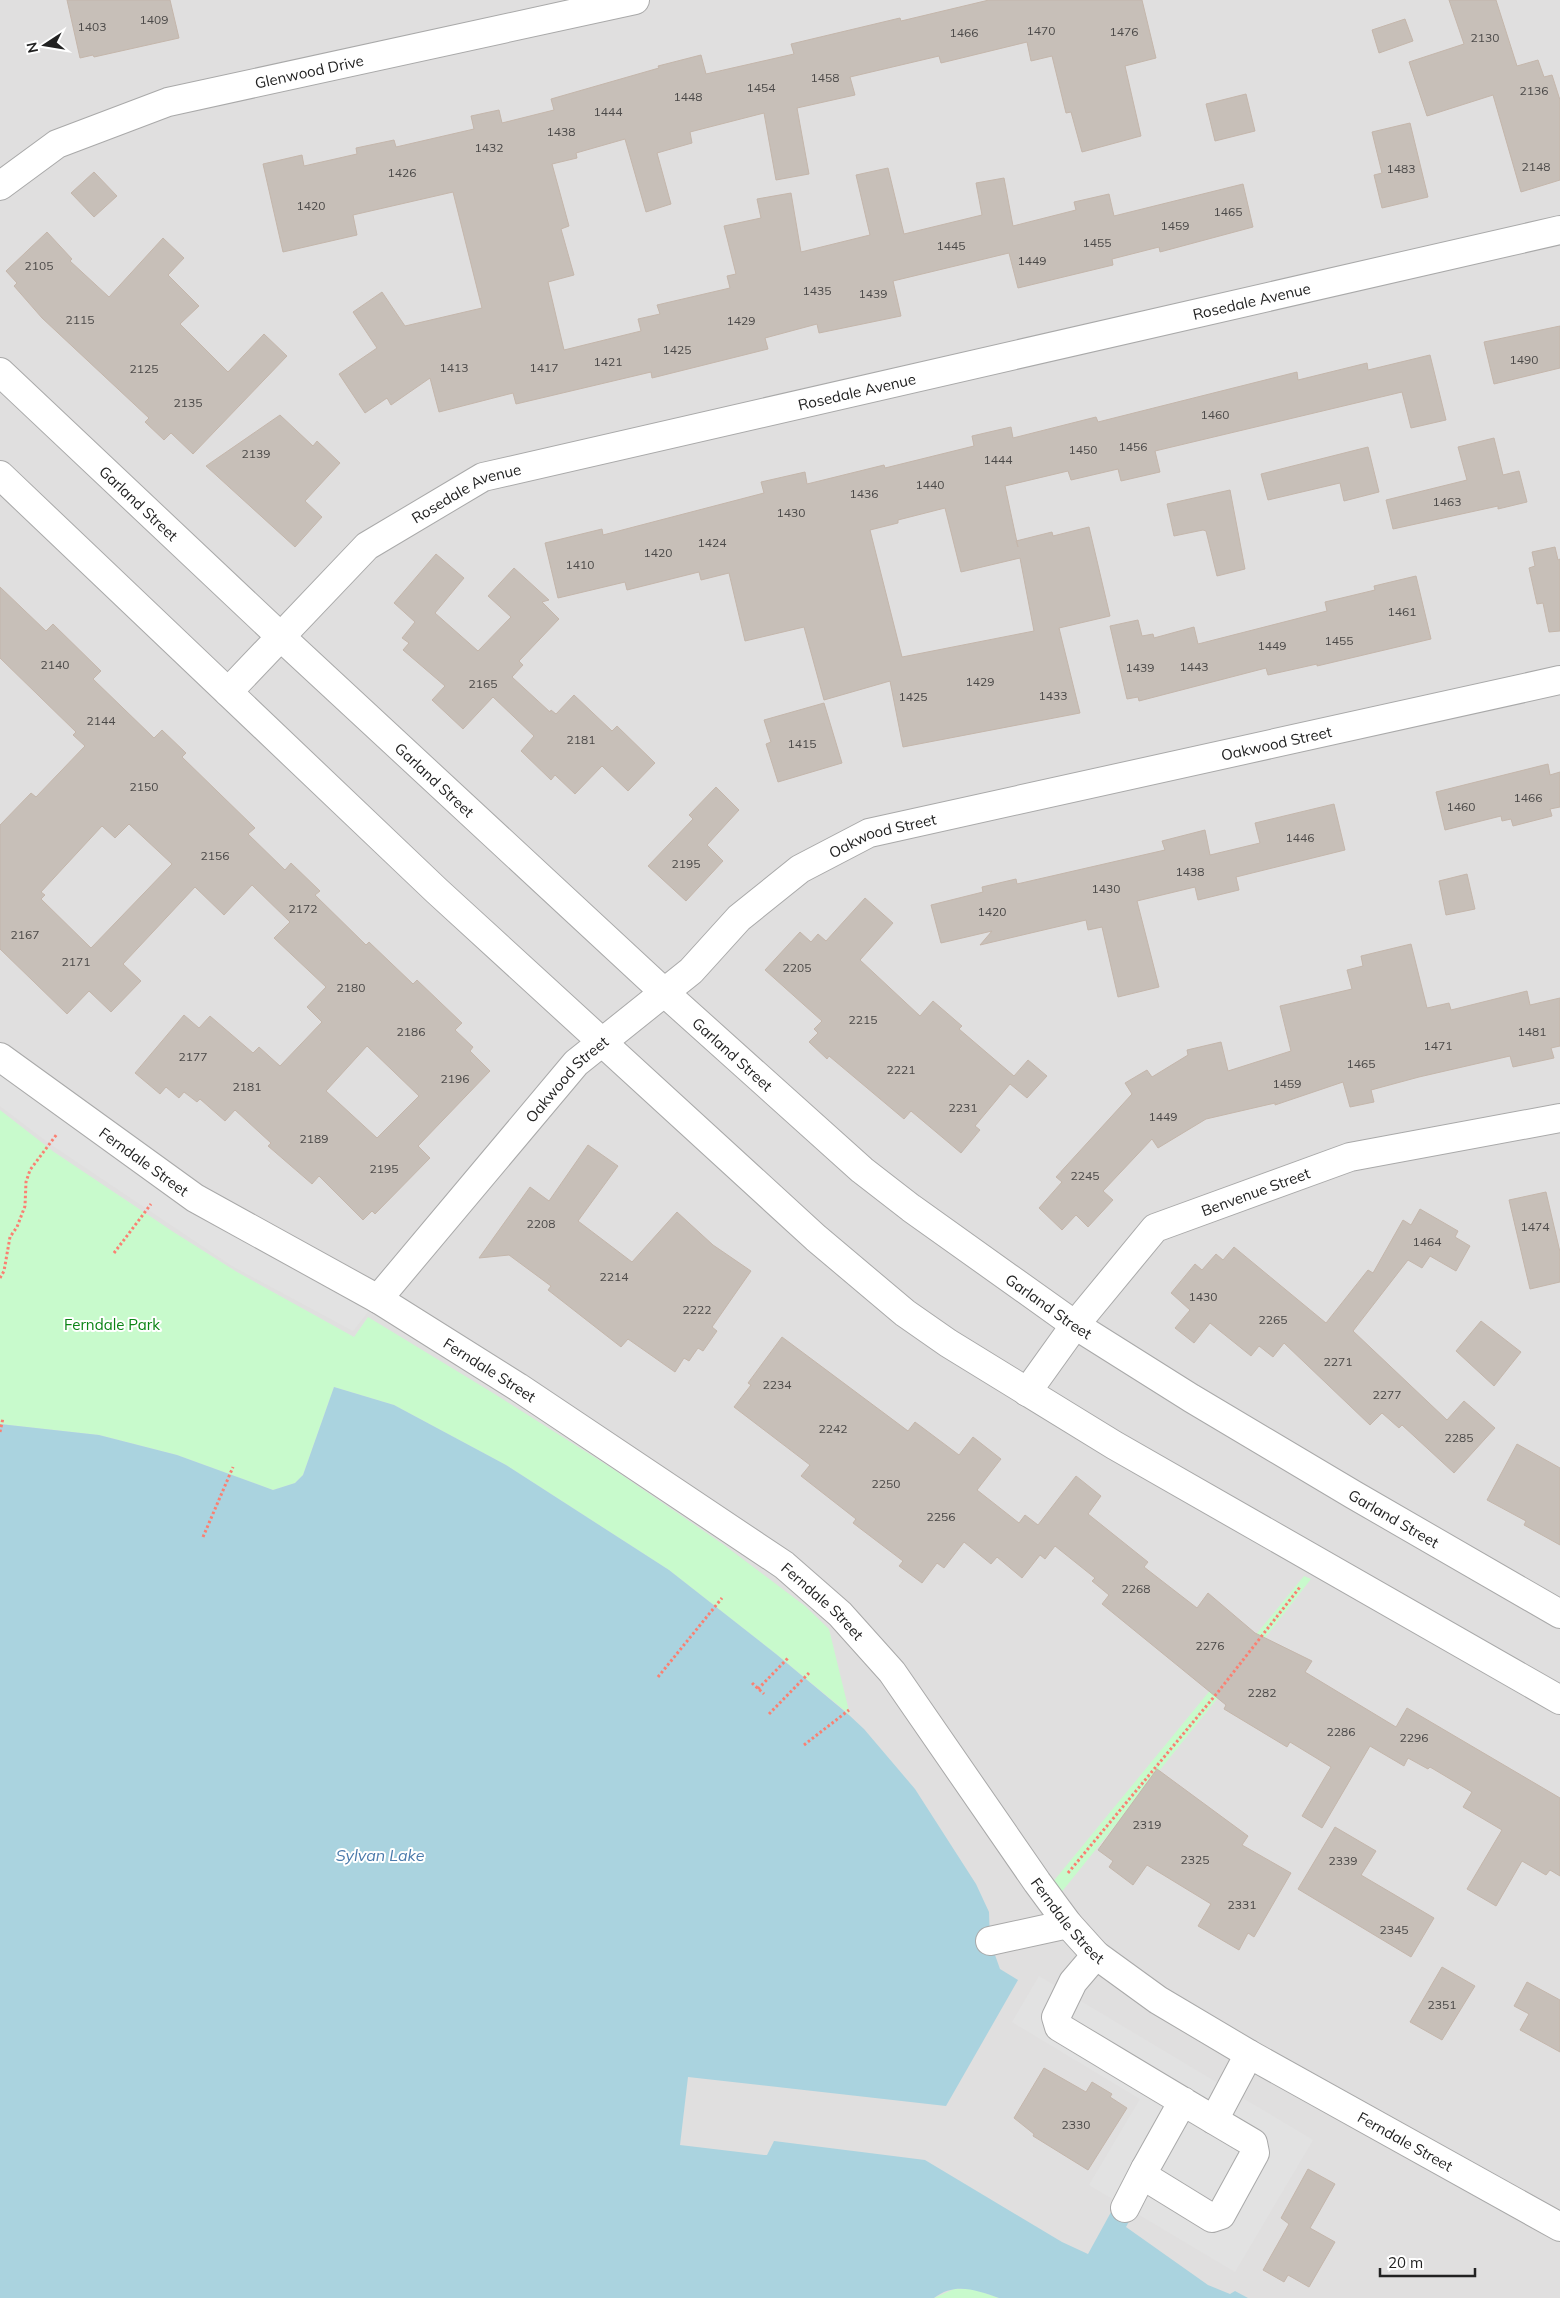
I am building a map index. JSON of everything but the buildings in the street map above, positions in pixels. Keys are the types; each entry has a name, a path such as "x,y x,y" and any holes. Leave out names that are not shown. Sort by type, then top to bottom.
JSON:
{"street":[{"name":"Glenwood Drive","path":"0,186 57,144 168,102 635,0"},
{"name":"Rosedale Avenue","path":"228,692 367,546 484,476 1560,230"},
{"name":"Garland Street","path":"0,372 665,993 862,1170 911,1208 1075,1325 1191,1398 1328,1480 1560,1614"},
{"path":"0,475 375,834 816,1238 882,1295 948,1343 1114,1445 1560,1700"},
{"name":"Oakwood Street","path":"378,1299 576,1063 691,971 739,918 800,869 869,833 1560,680"},
{"name":"Ferndale Street","path":"0,1057 195,1198 378,1299 518,1387 784,1565 840,1614 892,1672 1046,1895 1068,1924 1096,1955 1158,2000 1248,2054 1560,2227"},
{"name":"Benvenue Street","path":"1027,1392 1075,1325 1155,1228 1350,1157 1560,1118"},
{"path":"990,1941 1068,1924"},
{"path":"1096,1955 1072,1982 1056,2017 1059,2028 1254,2143 1256,2152 1221,2215 1212,2218 1147,2178 1145,2169"},
{"path":"1214,2120 1248,2054"},
{"path":"1125,2208 1183,2101"}],"path":[{"path":"0,1278 4,1271 10,1237 17,1227 25,1206 26,1182 30,1170 50,1144"},
{"path":"114,1253 147,1211"},
{"path":"0,1432 3,1418"},
{"path":"203,1537 233,1467"},
{"path":"1046,1895 1062,1880 1218,1692 1307,1577 1316,1560"},
{"path":"658,1677 722,1598"},
{"path":"758,1689 789,1657"},
{"path":"769,1714 809,1673"},
{"path":"752,1684 764,1694"},
{"path":"804,1745 850,1710"}],"shaded area":[{"name":"Sylvan Lake","path":"0,0 1560,0 1560,2298 0,2298"},
{"path":"0,1057 378,1299 353,1331 232,1266 50,1144 0,1106"},
{"path":"1039,1976 1313,2140 1235,2272 1089,2185 1140,2099 1012,2022"}],"green space":[{"name":"Ferndale Park","path":"0,1110 54,1152 237,1272 354,1337 368,1317 613,1469 724,1545 805,1606 829,1629 850,1715 669,1570 506,1465 394,1405 334,1387 303,1475 295,1483 273,1490 177,1455 99,1435 0,1424"},
{"path":"1304,1576 1311,1579 1060,1894 1052,1883"},
{"path":"954,2289 973,2289 999,2298 934,2298"}],"water":[{"name":"Sylvan Lake","path":"334,1387 394,1405 506,1465 669,1570 776,1654 864,1729 915,1789 976,1884 989,1912 990,1941 1000,1969 1018,1980 946,2106 688,2077 680,2145 767,2155 774,2141 925,2160 1062,2242 1088,2254 1116,2203 1133,2214 1126,2227 1208,2285 1230,2294 1235,2291 1248,2298 999,2298 974,2290 958,2289 942,2293 934,2298 0,2298 0,1424 99,1435 177,1455 273,1490 295,1483 303,1475"}]}
